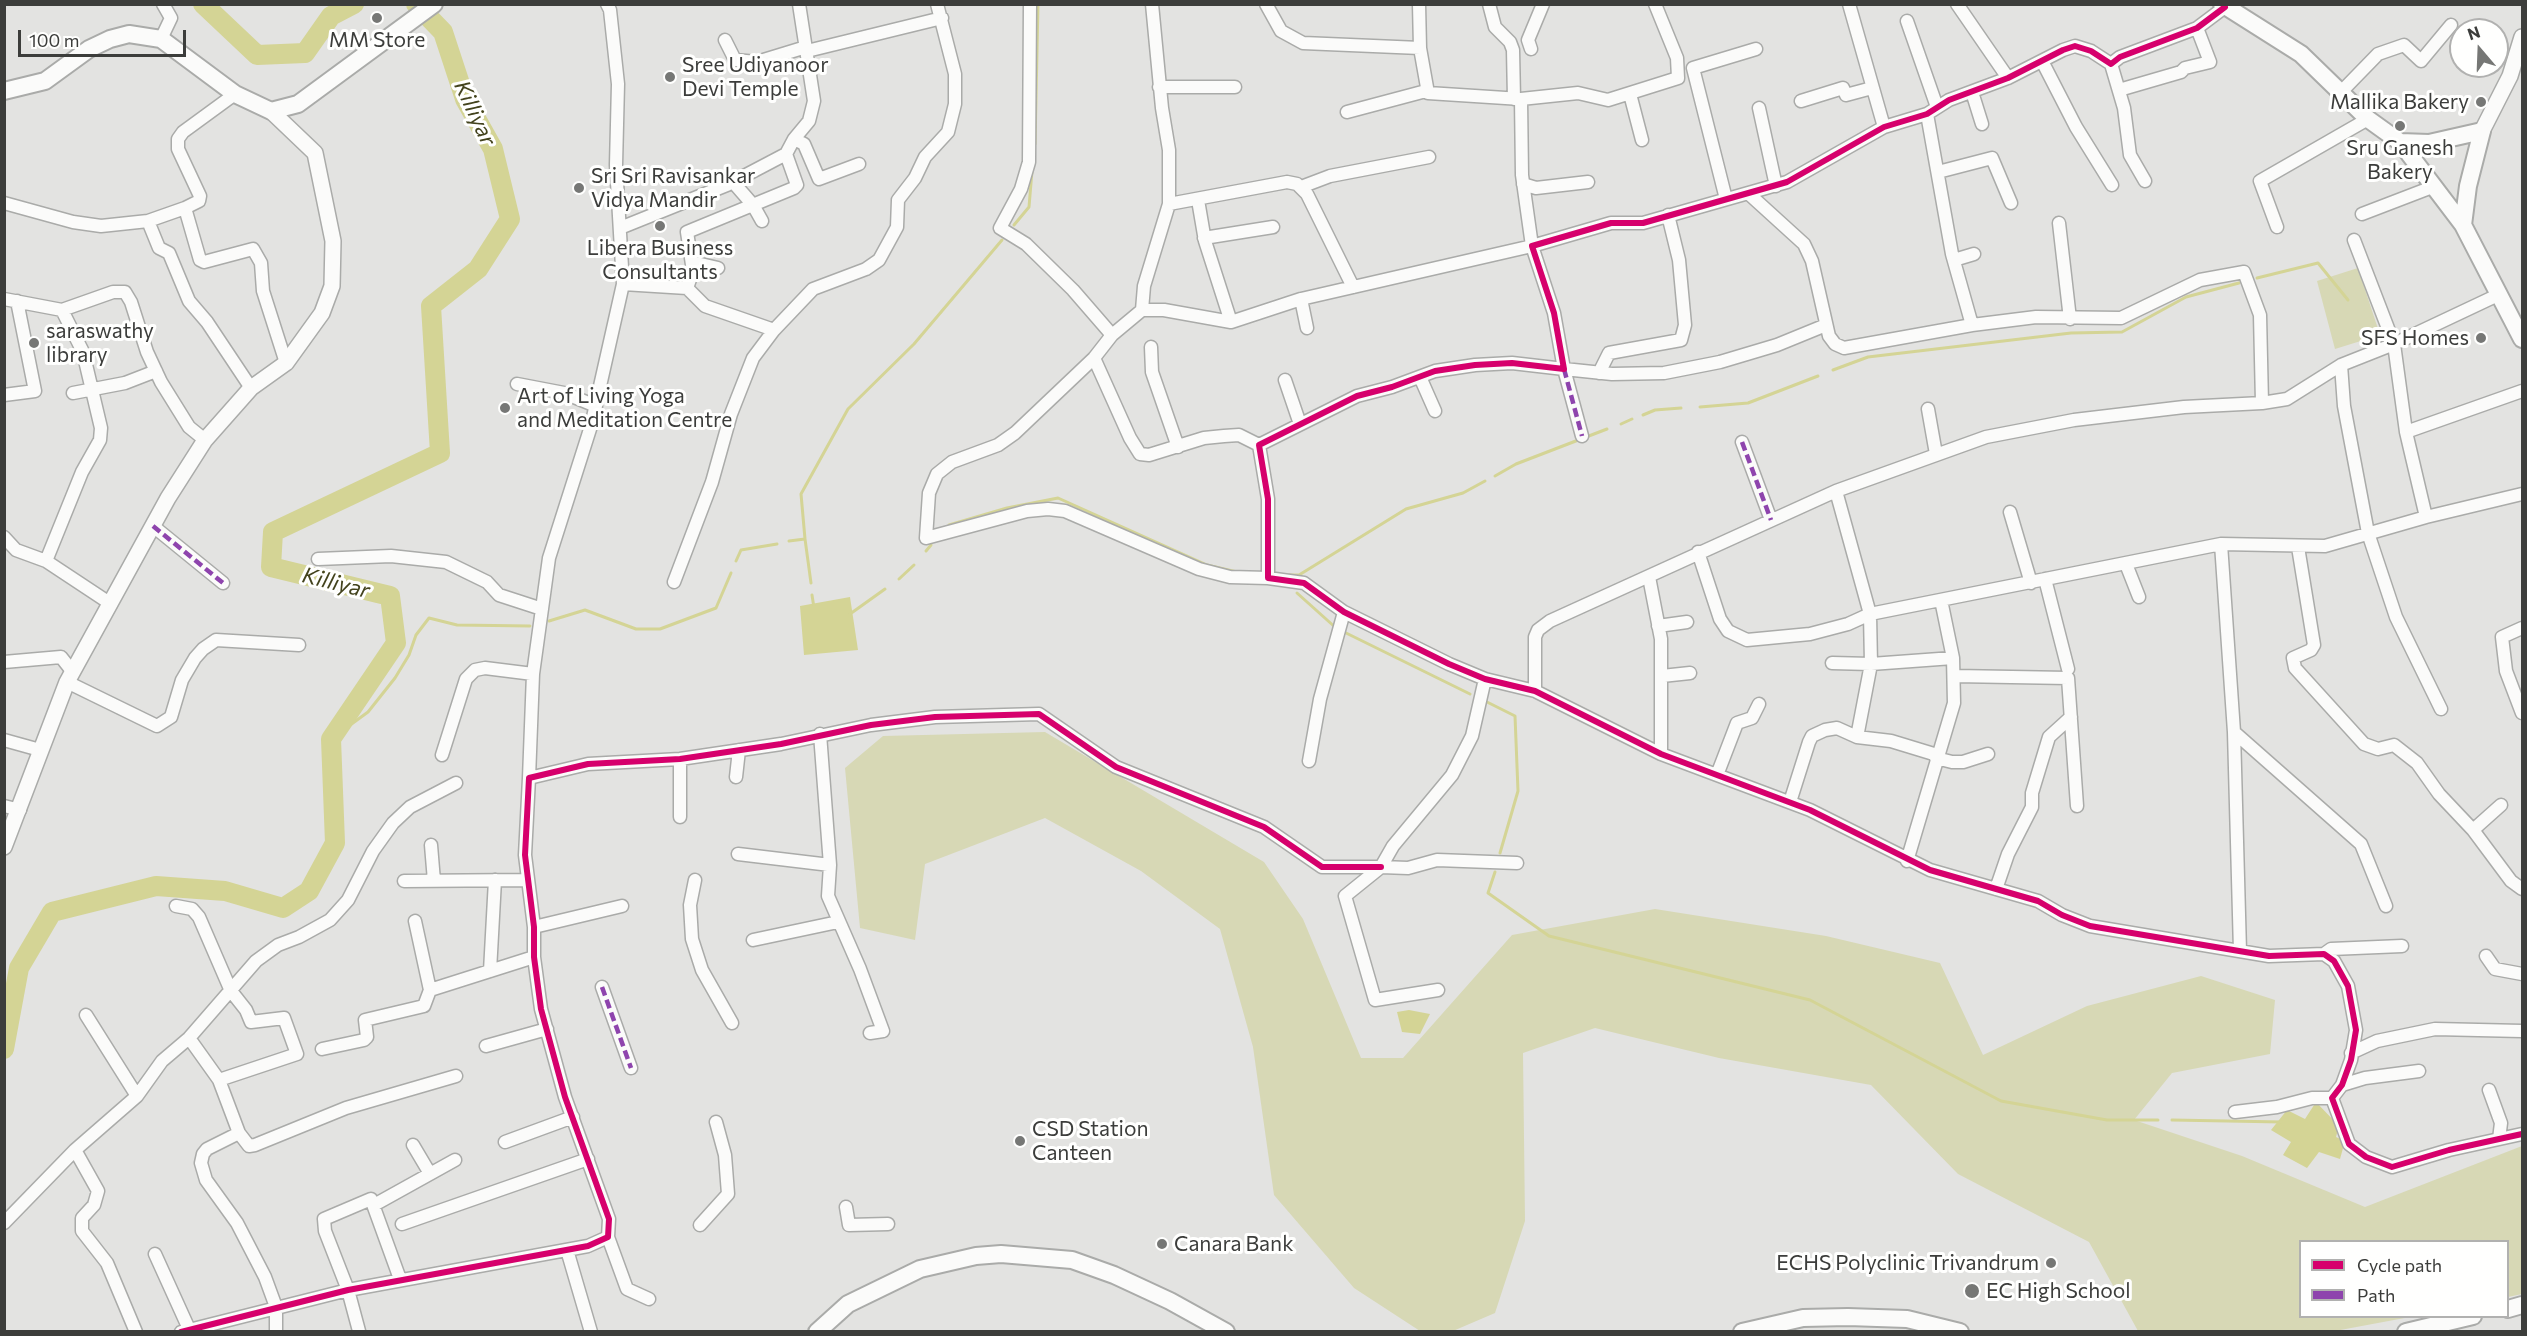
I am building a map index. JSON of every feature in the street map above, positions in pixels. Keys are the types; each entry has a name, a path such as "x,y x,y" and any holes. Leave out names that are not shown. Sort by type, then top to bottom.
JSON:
{"main road":[{"path":"4,91 45,81 89,49 110,39 129,34 161,39 235,94 271,111 298,104 391,38 434,4"},
{"path":"2223,6 2301,54 2342,91 2368,119 2400,142 2463,225 2523,339"},
{"path":"2400,142 2429,143 2482,131 2471,170 2463,225"},
{"path":"817,1332 848,1304 920,1269 976,1256 1000,1254 1072,1260 1114,1275 1170,1301 1226,1332"},
{"path":"1742,1332 1803,1318 1848,1317 1908,1319 1960,1332"},
{"path":"2406,1332 2469,1318"}],"street":[{"path":"161,39 171,18 163,4"},
{"path":"607,4 610,10 618,84 616,165 623,284 596,406 549,558 533,674 525,855 534,927 534,957 547,1029 573,1117 609,1219 608,1237 627,1289 649,1299"},
{"path":"620,228 733,182 786,154 794,139 809,121 814,101 799,19 799,4"},
{"path":"674,582 712,482 736,400 753,358 774,330 813,289 866,269 879,260 890,244 897,227 898,200 915,178 925,157 948,132 955,104 955,74 937,4"},
{"path":"1030,4 1029,162 1018,195 1000,228 1026,244 1073,290 1112,335"},
{"path":"1142,310 1144,286 1169,204 1169,150 1159,87 1152,4"},
{"path":"1266,4 1281,31 1303,43 1420,48"},
{"path":"1419,4 1420,48 1426,91"},
{"path":"1489,4 1495,27 1510,42 1514,50 1523,184 1532,246 1554,313 1564,369 1582,436"},
{"path":"1531,48 1528,40 1543,4"},
{"path":"1347,112 1426,91 1447,95 1518,99 1578,93 1608,100 1678,78 1677,58 1655,4"},
{"path":"1849,4 1884,127"},
{"path":"1957,4 2008,78"},
{"path":"2111,64 2120,57 2197,28 2223,6"},
{"path":"725,40 735,60 757,62 942,18"},
{"path":"1907,21 1932,110 1938,172 1954,260 1972,325"},
{"path":"2342,91 2378,54 2404,45 2421,61 2449,27"},
{"path":"2119,90 2210,62 2197,28"},
{"path":"2482,131 2510,76 2523,37"},
{"path":"2145,180 2130,155 2124,108 2111,64 2091,51 2075,46 2008,78 1932,110 1884,127 1809,171 1776,186 1749,194 1643,223 1611,223 1532,246 1301,299 1231,322 1164,310 1142,310 1112,335 1094,358 1015,433 998,445 952,462 938,474 929,493 926,538 1027,511 1048,508 1065,511 1198,568 1230,577 1268,578 1304,583 1344,612 1485,679 1534,691 1661,754 1790,802 1907,861 2038,901 2062,915 2090,926 2269,956 2324,954 2331,949 2402,946"},
{"path":"1726,199 1694,68 1756,49"},
{"path":"2042,61 2076,127 2112,185"},
{"path":"1159,87 1235,87"},
{"path":"1801,101 1843,88 1846,95 1872,88"},
{"path":"1972,92 1982,124"},
{"path":"4,202 74,222 100,226 148,221 185,208 199,201 200,196 178,149 178,139 183,132 235,94"},
{"path":"1630,94 1642,140"},
{"path":"1759,108 1776,186"},
{"path":"4,847 70,677 153,526 205,440 251,388 286,363 326,304 332,286 333,241 315,153 271,111"},
{"path":"2277,227 2260,181 2368,119"},
{"path":"794,139 804,144 819,179 859,164"},
{"path":"687,288 693,271 687,232 715,223 797,185 786,154"},
{"path":"1169,204 1287,182 1301,187 1330,176 1429,157"},
{"path":"1938,172 1992,158 2012,203"},
{"path":"733,182 753,205 762,221"},
{"path":"1523,184 1536,188 1588,182"},
{"path":"2362,214 2435,186"},
{"path":"1301,187 1353,287"},
{"path":"1749,194 1804,244 1812,261 1829,336 1835,344 1844,348 1972,325 2036,317 2121,318 2200,280 2244,272 2260,315 2262,403"},
{"path":"1198,200 1204,238 1231,322"},
{"path":"185,208 200,260 204,262 253,249 261,263 263,291 286,363"},
{"path":"1599,373 1610,353 1682,340 1686,325 1678,260 1668,215"},
{"path":"148,221 159,248 169,254 189,301 207,322 251,388"},
{"path":"2059,223 2070,319"},
{"path":"1204,238 1273,227"},
{"path":"2354,240 2394,344 2406,432 2426,517"},
{"path":"1954,260 1974,254"},
{"path":"692,262 718,268"},
{"path":"623,284 687,288 705,306 774,330"},
{"path":"4,395 35,391 10,300 62,310 113,292 125,292 131,302 156,371 189,427 205,440"},
{"path":"1534,691 1535,637 1538,630 1550,621 1836,491 1986,437 2074,420 2287,399 2342,365 2394,344 2500,294"},
{"path":"1301,299 1307,328"},
{"path":"46,561 82,472 100,440 101,428 83,352 62,310"},
{"path":"1259,445 1357,396 1442,370 1485,364 1542,364 1599,373 1664,373 1720,362 1777,345 1826,325"},
{"path":"1151,347 1152,372 1178,447"},
{"path":"1094,358 1135,449 1140,454 1149,455 1204,438 1239,435 1259,445"},
{"path":"2342,365 2344,406 2368,533 2396,617 2441,710"},
{"path":"73,393 125,383 156,371"},
{"path":"1420,377 1435,411"},
{"path":"1285,380 1300,424"},
{"path":"518,384 564,393 596,406"},
{"path":"2406,432 2523,391"},
{"path":"1928,409 1936,454"},
{"path":"1742,442 1772,520"},
{"path":"1259,445 1268,499 1268,578"},
{"path":"1836,491 1870,615 1871,664 1857,737"},
{"path":"1698,552 1720,619 1728,631 1747,640 1810,634 1848,624 1870,615 2220,544 2325,546 2426,517 2523,494"},
{"path":"2010,512 2031,583"},
{"path":"153,526 222,583"},
{"path":"4,537 16,550 46,561 111,604"},
{"path":"2220,544 2234,732 2240,951"},
{"path":"2298,547 2314,645 2312,650 2293,658 2295,668 2364,744 2378,749 2394,745 2404,751 2473,830 2511,881 2523,889"},
{"path":"318,559 391,556 446,562 487,582 499,595 542,609"},
{"path":"2127,564 2139,597"},
{"path":"1649,577 1658,626 1662,676 1661,754"},
{"path":"2045,579 2068,669"},
{"path":"1907,861 1936,756 1954,703 1953,658 1941,600"},
{"path":"1309,762 1320,699 1344,612"},
{"path":"1658,626 1687,622"},
{"path":"2523,628 2502,637 2506,671 2523,713"},
{"path":"4,662 44,656 61,657 70,677 157,726 171,717 182,680 195,658 202,649 216,640 299,645"},
{"path":"1832,663 1871,664 1953,658"},
{"path":"442,755 465,679 475,670 486,668 533,674"},
{"path":"1662,676 1690,673"},
{"path":"1954,676 2068,678 2077,806"},
{"path":"1438,990 1375,1000 1345,896 1381,867 1393,846 1452,775 1472,736 1485,679"},
{"path":"1717,775 1737,723 1752,718 1759,705"},
{"path":"529,778 588,764 680,759 820,734 935,717 1039,714 1116,767 1264,827 1322,867 1408,868 1437,860 1517,863"},
{"path":"1996,889 2008,854 2032,807 2032,793 2049,738 2071,717"},
{"path":"1790,802 1812,736 1825,730 1837,728 1857,737 1891,741 1936,756 1963,762 1988,754"},
{"path":"2234,732 2361,844 2386,906"},
{"path":"820,734 830,865 828,896 881,1024 883,1031 870,1033"},
{"path":"4,740 40,750"},
{"path":"736,777 739,750"},
{"path":"680,759 680,817"},
{"path":"4,1223 75,1150 137,1096 162,1061 189,1038 256,961 278,945 330,920 348,900 373,851 393,823 410,807 456,783"},
{"path":"2473,830 2501,805"},
{"path":"4,806 20,810"},
{"path":"431,845 434,881"},
{"path":"738,854 830,865"},
{"path":"490,971 495,880"},
{"path":"404,881 528,880"},
{"path":"695,880 690,905 692,939 702,970 732,1023"},
{"path":"176,906 192,909 199,917 231,991 246,1010 251,1022 284,1018 297,1054 219,1080"},
{"path":"534,927 622,906"},
{"path":"322,1050 364,1040 367,1037 365,1020 424,1006 430,990 415,921"},
{"path":"753,940 838,922"},
{"path":"2324,954 2334,961 2348,986 2356,1030 2342,1085 2332,1098"},
{"path":"2486,956 2495,969 2523,974"},
{"path":"430,990 534,957"},
{"path":"602,987 630,1068"},
{"path":"86,1016 137,1096"},
{"path":"486,1046 547,1029"},
{"path":"2351,1053 2377,1041 2435,1029 2523,1031"},
{"path":"189,1038 219,1080 239,1133 249,1146 346,1108 456,1076"},
{"path":"2342,1085 2365,1078 2420,1071"},
{"path":"2489,1090 2501,1123 2499,1139"},
{"path":"2235,1112 2277,1107 2312,1098 2332,1098"},
{"path":"2332,1098 2349,1144 2367,1157 2392,1167 2523,1134"},
{"path":"505,1142 573,1117"},
{"path":"700,1225 728,1194 725,1155 716,1122"},
{"path":"239,1133 207,1149 201,1163 206,1180 237,1222 254,1254 276,1307 276,1332"},
{"path":"412,1145 429,1172"},
{"path":"75,1150 98,1191 94,1205 82,1218 82,1231 107,1263 136,1332"},
{"path":"402,1224 588,1159"},
{"path":"374,1205 429,1172 455,1160"},
{"path":"359,1331 348,1290 325,1231 324,1219 371,1199 400,1279"},
{"path":"846,1207 849,1225 888,1224"},
{"path":"155,1254 185,1330 400,1279 463,1271 515,1258 588,1246 608,1237"},
{"path":"567,1250 591,1332"}],"shaded area":[{"path":"2358,268 2380,335 2335,349 2317,281"},
{"path":"850,597 858,650 804,655 800,606"},
{"path":"1045,732 1264,862 1303,919 1361,1058 1403,1058 1512,935 1655,909 1826,936 1940,963 1983,1055 2087,1006 2201,976 2275,1000 2270,1054 2172,1073 2134,1120 2242,1156 2365,1207 2522,1146 2522,1294 2509,1297 2509,1240 2299,1240 2299,1318 2405,1318 2335,1331 2138,1331 2089,1242 1958,1174 1871,1085 1719,1058 1595,1028 1523,1053 1525,1221 1495,1313 1453,1331 1420,1331 1354,1288 1274,1195 1253,1047 1220,929 1141,871 1045,818 925,864 915,940 860,928 845,768 883,736"},
{"path":"1409,1010 1430,1014 1420,1034 1402,1032 1397,1012"},
{"path":"2316,1102 2339,1126 2336,1137 2345,1141 2340,1159 2319,1152 2307,1168 2283,1155 2291,1142 2271,1130 2287,1110 2305,1119"}],"waterway":[{"name":"Killiyar","path":"203,4 257,55 305,53 331,16 354,4"},
{"name":"Killiyar","path":"4,1049 19,968 52,912 156,886 225,891 283,908 309,891 335,843 331,739 396,643 390,596 271,567 273,532 440,453 431,306 478,269 510,219 493,149 465,99 443,32 416,4"},
{"path":"1035,144 1038,4"},
{"path":"1014,225 1029,207 1032,171"},
{"path":"789,541 805,539 801,494 848,409 914,344 1002,240"},
{"path":"2257,278 2318,263 2348,300"},
{"path":"1833,370 1868,357 2071,333 2122,332 2186,297 2239,283"},
{"path":"1700,407 1748,403 1818,376"},
{"path":"1643,415 1655,410 1681,408"},
{"path":"1621,424 1632,419"},
{"path":"1495,476 1516,464 1607,429"},
{"path":"1289,575 1299,575 1406,509 1463,493 1485,481"},
{"path":"949,525 1007,508 1058,498 1207,565 1237,572"},
{"path":"805,539 811,583"},
{"path":"736,561 741,550 777,544"},
{"path":"926,551 931,545"},
{"path":"899,579 914,565"},
{"path":"549,621 585,610 636,629 660,629 716,608 731,573"},
{"path":"850,614 885,589"},
{"path":"1297,593 1336,628"},
{"path":"812,595 814,608"},
{"path":"331,739 368,712 395,678 409,655 416,635 429,618 457,625 530,626"},
{"path":"1342,631 1470,694"},
{"path":"1487,702 1515,716 1518,791 1500,853"},
{"path":"1495,872 1488,893 1549,936 1810,1000 2001,1101 2107,1120 2158,1120"},
{"path":"2172,1120 2282,1122"}],"marked path":[{"path":"1564,369 1582,436"},
{"path":"1742,442 1771,520"},
{"path":"153,526 223,583"},
{"path":"602,987 631,1068"}],"cycle path":[{"path":"2225,7 2197,28 2120,57 2111,64 2091,51 2075,46 2063,50 2008,78 1949,100 1927,114 1884,127 1787,182 1643,223 1611,223 1532,246 1554,313 1564,369 1512,363 1475,365 1435,371 1392,387 1357,396 1259,445 1268,499 1268,578 1304,583 1344,612 1449,664 1485,679 1535,691 1661,754 1810,810 1930,870 2038,901 2062,915 2090,926 2269,956 2324,954 2334,961 2348,986 2356,1030 2351,1060 2342,1085 2332,1098 2349,1144 2366,1157 2392,1167 2449,1150 2522,1134"},
{"path":"181,1332 348,1290 588,1246 608,1237 609,1219 565,1097 541,1009 525,855 529,778 588,764 680,759 781,744 871,725 935,717 1039,714 1116,767 1264,827 1322,867 1381,867"}],"place":[{"name":"MM Store","path":"377,18"},
{"name":"Sree Udiyanoor Devi Temple","path":"670,77"},
{"name":"Mallika Bakery","path":"2481,102"},
{"name":"Sru Ganesh Bakery","path":"2400,126"},
{"name":"Sri Sri Ravisankar Vidya Mandir","path":"579,188"},
{"name":"Libera Business Consultants","path":"660,226"},
{"name":"SFS Homes","path":"2481,338"},
{"name":"saraswathy library","path":"34,343"},
{"name":"Art of Living Yoga and Meditation Centre","path":"505,408"},
{"name":"CSD Station Canteen","path":"1020,1141"},
{"name":"Canara Bank","path":"1162,1244"},
{"name":"ECHS Polyclinic Trivandrum","path":"2051,1263"},
{"name":"EC High School","path":"1972,1291"}]}
